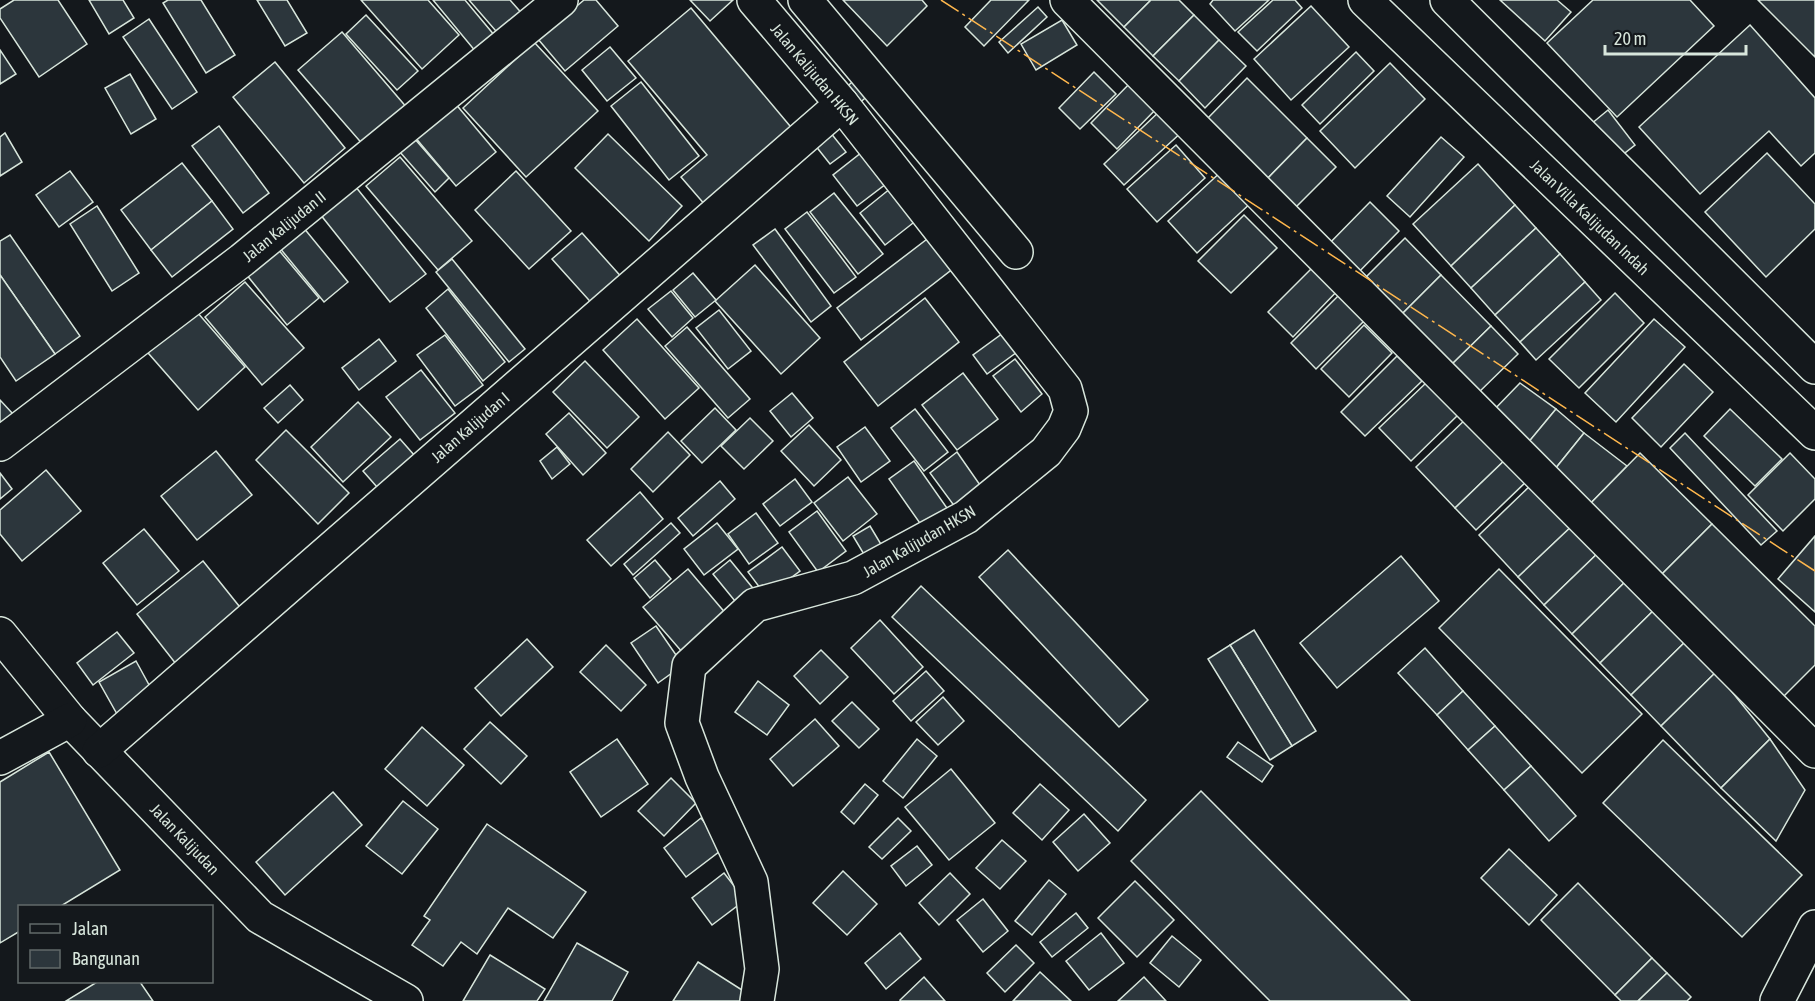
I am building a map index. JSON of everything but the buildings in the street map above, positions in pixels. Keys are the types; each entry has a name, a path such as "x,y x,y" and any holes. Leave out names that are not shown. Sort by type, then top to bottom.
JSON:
{"street":[{"name":"Jalan Kalijudan II","path":"0,444 242,260 561,0"},
{"name":"Jalan Kalijudan HKSN","path":"754,0 842,104 1065,389 1071,411 1064,428 1046,452 966,517 853,578 755,605 689,666 682,723 702,777 751,882 762,969 757,1001"},
{"path":"805,0 1016,252"},
{"path":"1067,0 1815,751"},
{"name":"Jalan Villa Kalijudan Indah","path":"1365,0 1815,433"},
{"path":"1447,0 1815,367"},
{"name":"Jalan Kalijudan I","path":"99,750 842,104"},
{"name":"Jalan Kalijudan","path":"0,634 70,720 260,916 406,1001"},
{"path":"0,758 70,720"},
{"path":"1777,1001 1815,927"}],"power":[{"path":"941,0 1815,571"}]}
